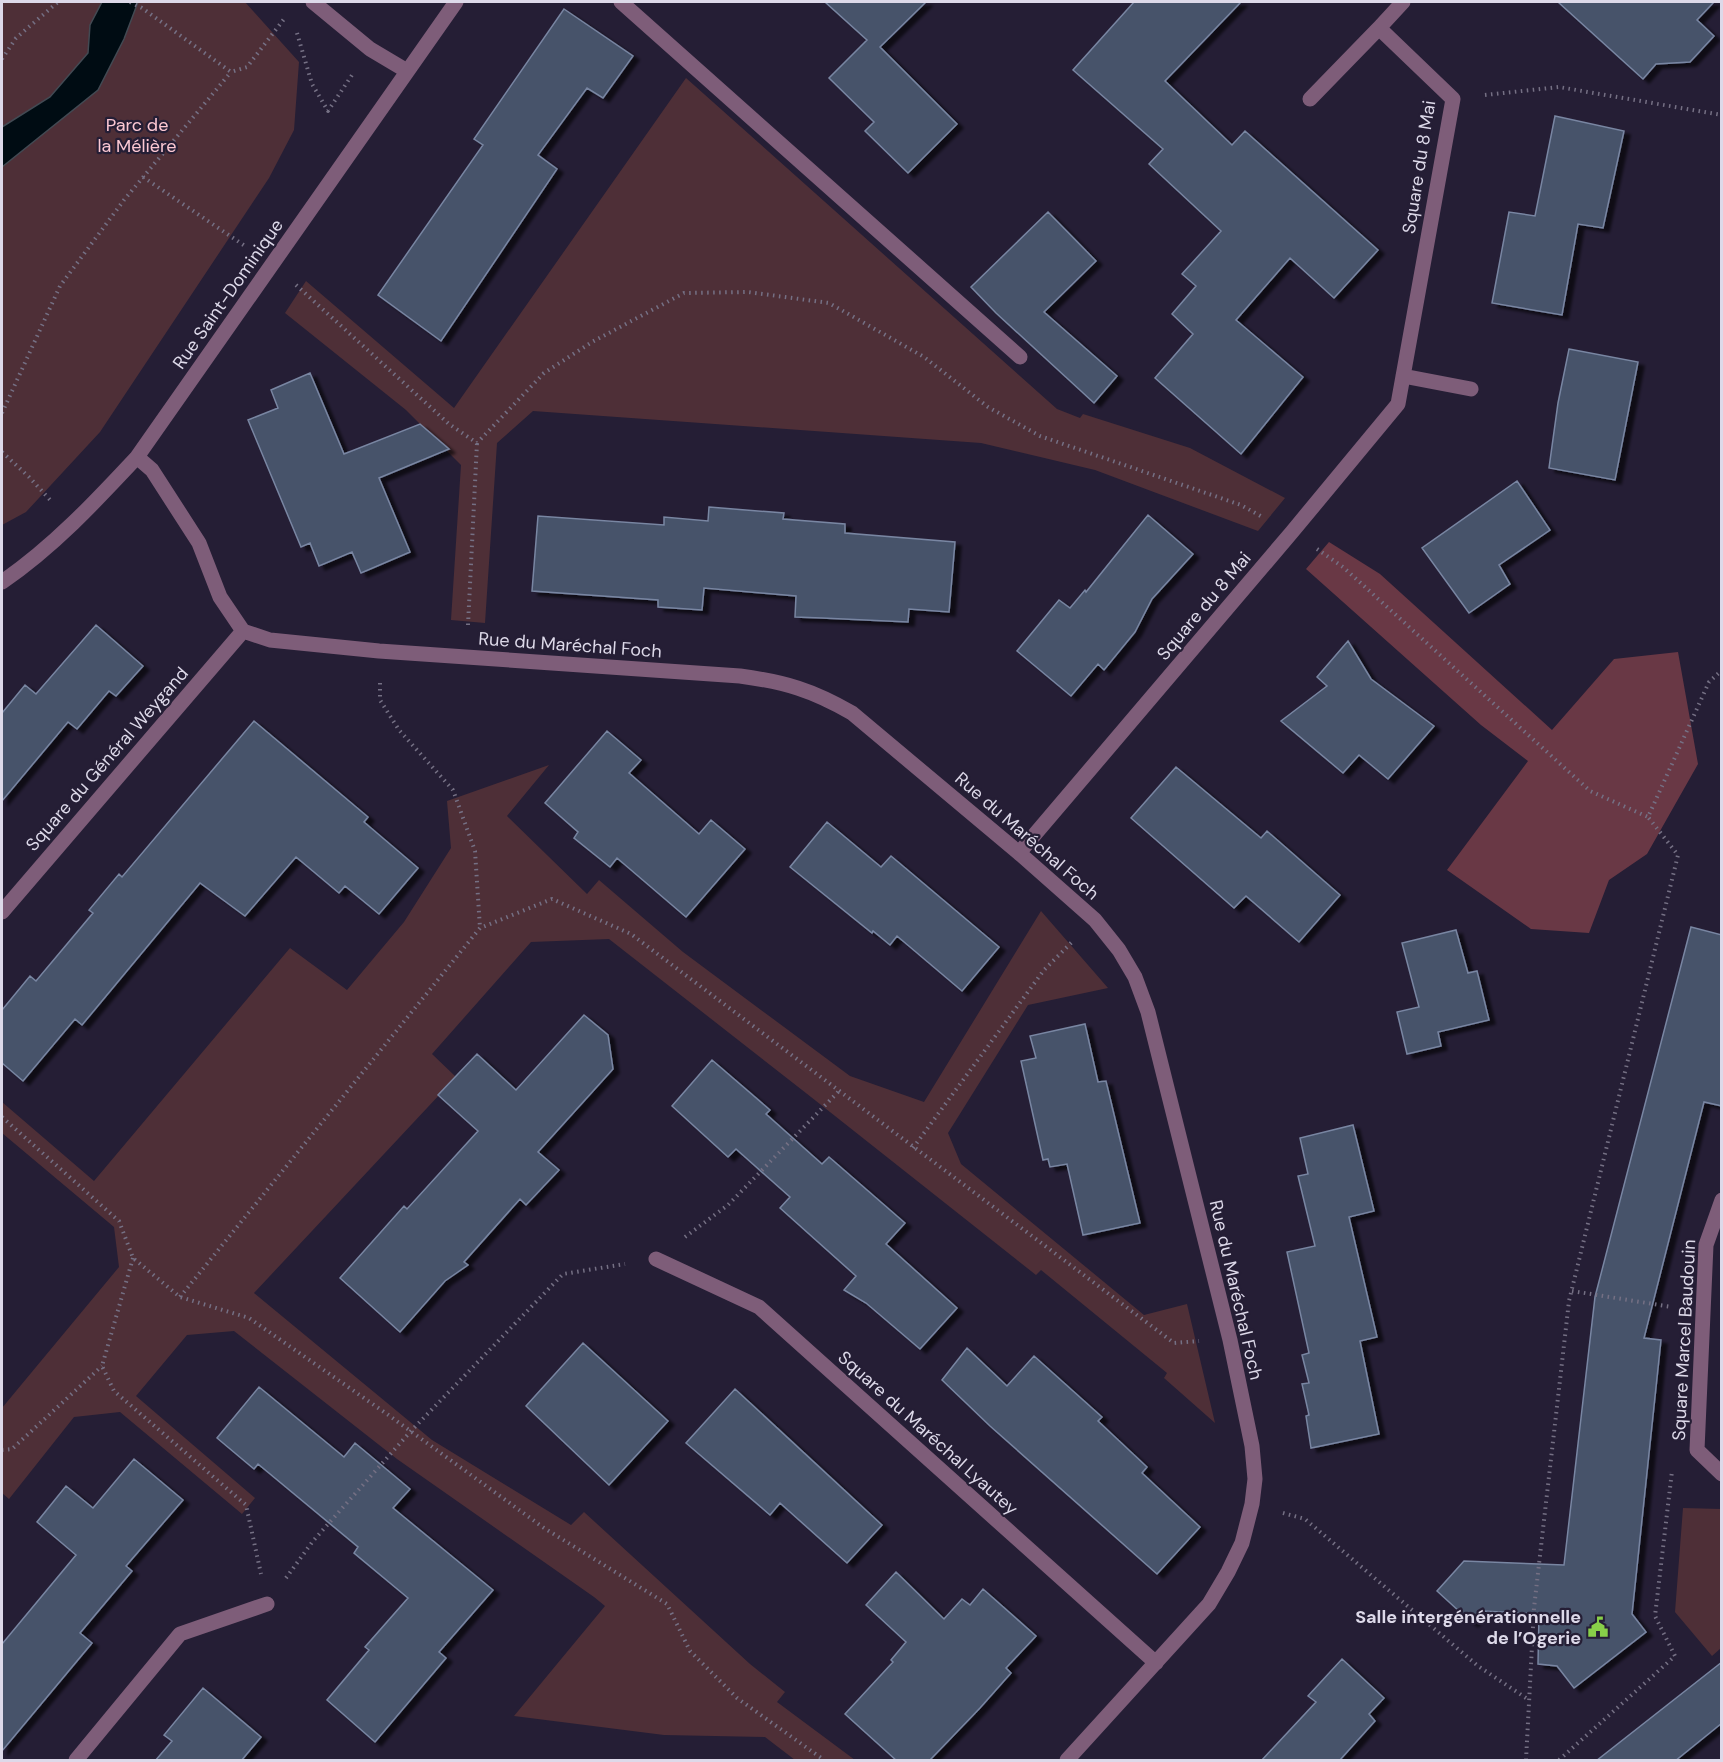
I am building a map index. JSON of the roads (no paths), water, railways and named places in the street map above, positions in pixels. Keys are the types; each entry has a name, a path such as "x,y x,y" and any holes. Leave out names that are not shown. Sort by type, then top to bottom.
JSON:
{"street":[{"path":"313,2 370,49 407,71"},
{"name":"Rue Saint-Dominique","path":"2,582 22,568 72,524 137,457 456,2"},
{"path":"621,2 1020,357"},
{"path":"1310,99 1403,2"},
{"name":"Square du 8 Mai","path":"1019,854 1398,404 1453,99 1378,28"},
{"path":"1403,376 1471,389"},
{"path":"137,457 152,470 199,543 220,597 243,631"},
{"name":"Rue du Maréchal Foch","path":"243,631 270,640 379,651 740,676 776,681 801,688 852,713 1095,920 1119,950 1135,977 1148,1012 1230,1340 1252,1446 1255,1479 1252,1504 1242,1543 1214,1596 1067,1761"},
{"name":"Square du Général Weygand","path":"2,912 243,631"},
{"name":"Square Marcel Baudouin","path":"1722,1200 1706,1245 1697,1450 1722,1474"},
{"name":"Square du Maréchal Lyautey","path":"656,1259 759,1307 1156,1663"},
{"path":"76,1761 180,1634 267,1604"}],"place":[{"name":"Salle intergénérationnelle de l’Ogerie","path":"1598,1627"}],"park label":[{"name":"Parc de la Mélière","path":"137,135"}]}
